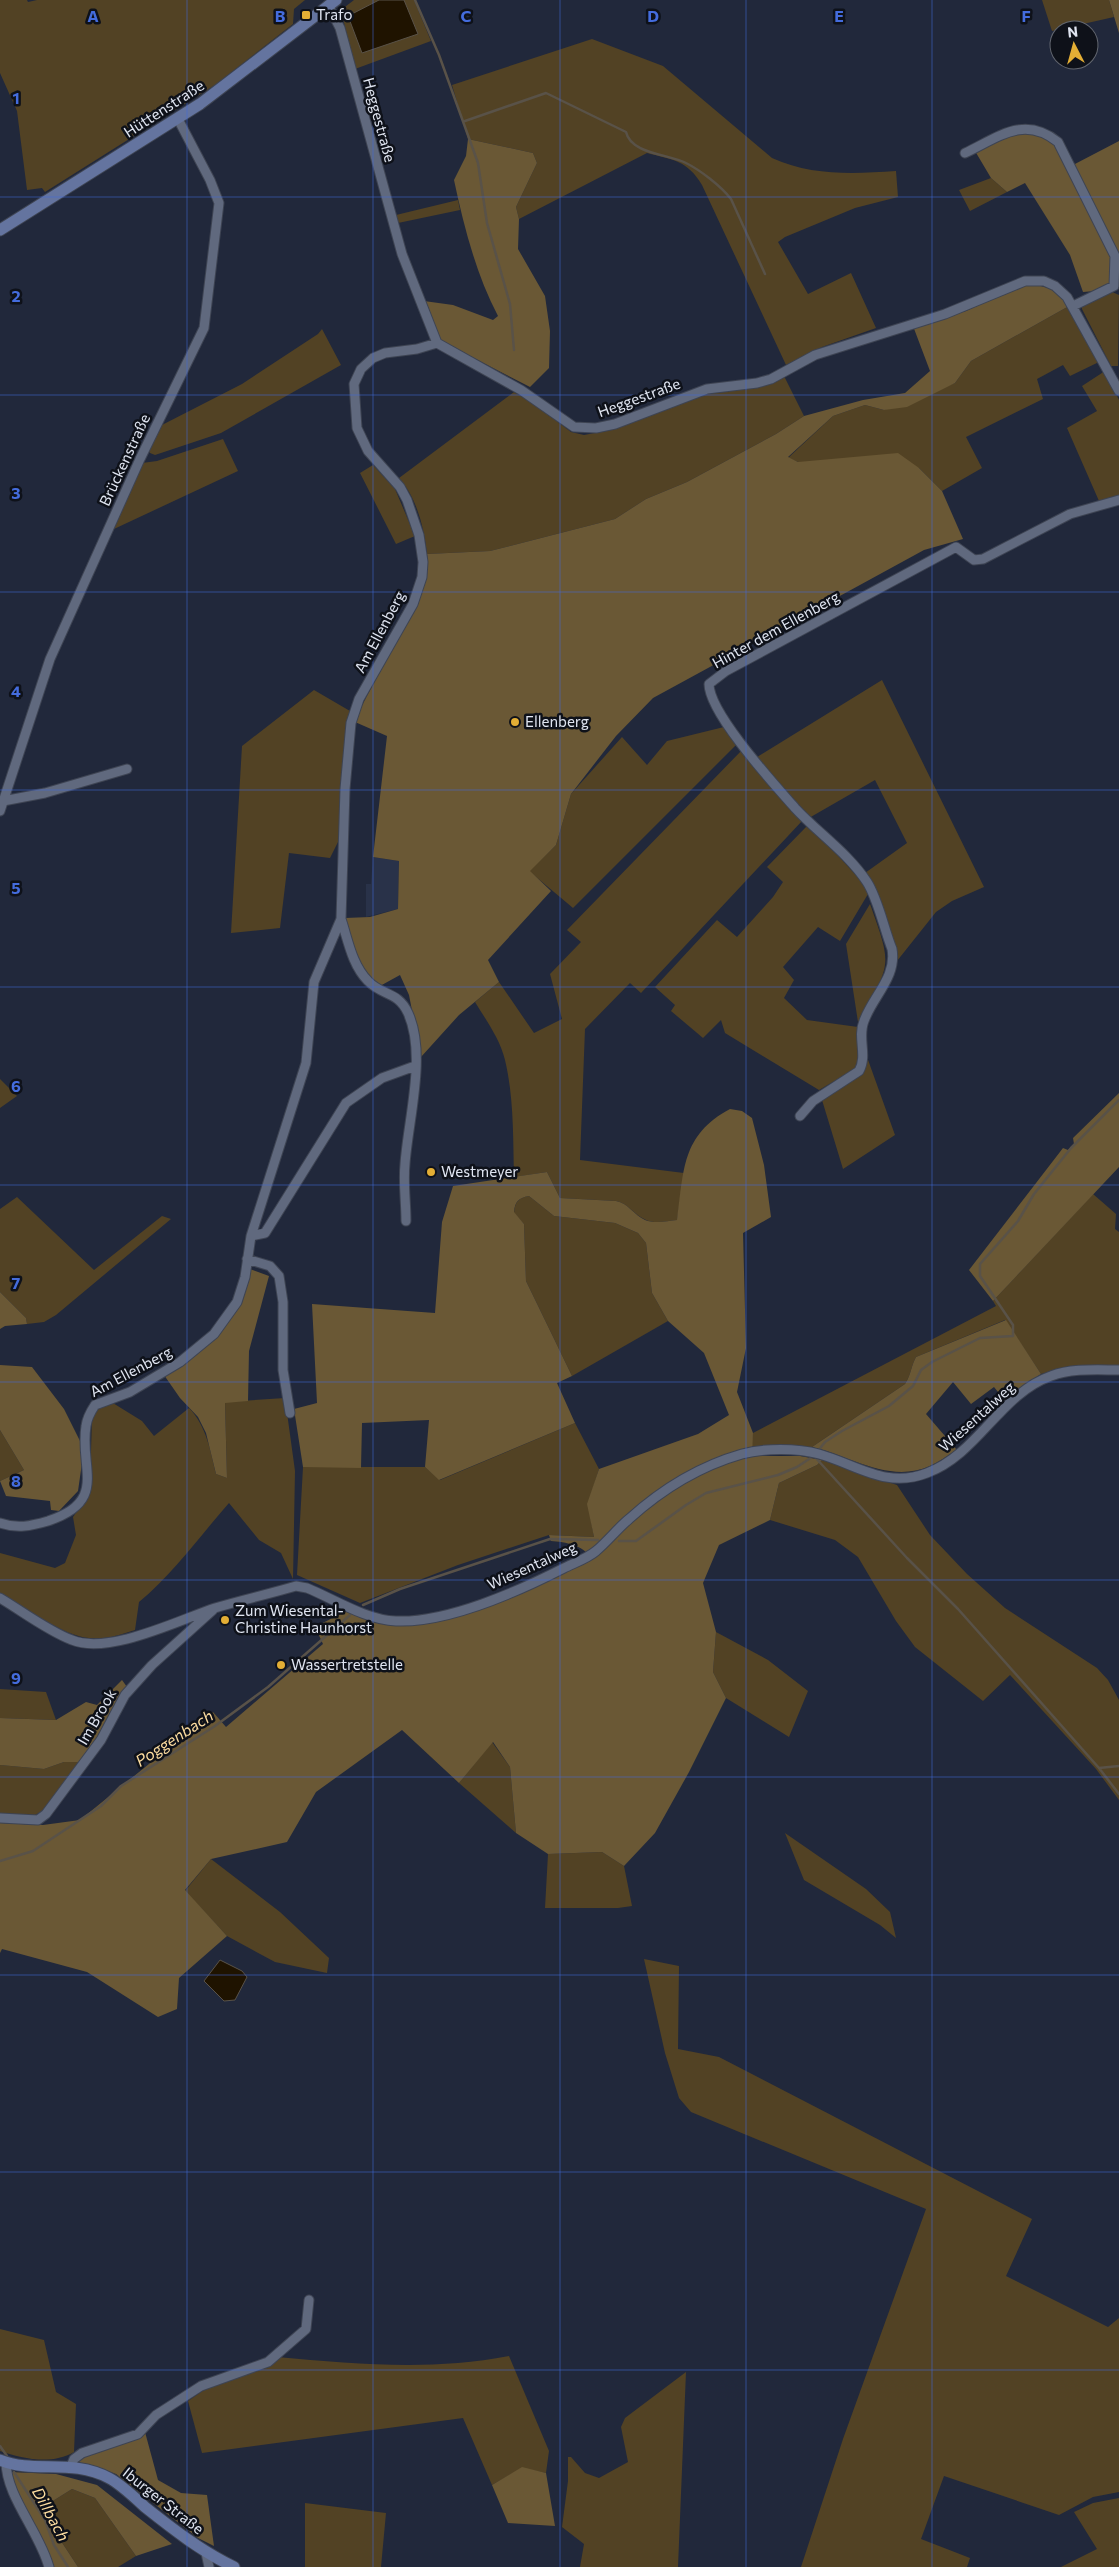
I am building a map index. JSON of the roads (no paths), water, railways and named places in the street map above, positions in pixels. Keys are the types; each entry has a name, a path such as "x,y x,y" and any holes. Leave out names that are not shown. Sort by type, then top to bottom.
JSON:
{"main road":[{"name":"Hüttenstraße","path":"0,230 178,119 221,89 332,3"},
{"name":"Iburger Straße","path":"3,2461 71,2466 92,2470 111,2479 206,2553 234,2567"}],"street":[{"name":"Heggestraße","path":"332,3 402,254 437,344 528,394 561,420 574,426 596,428 615,424 693,394 771,379 815,355 945,314 1025,281 1044,281 1055,286 1073,306 1119,391"},
{"name":"Brückenstraße","path":"0,811 50,659 140,459 204,328 219,203 210,180 178,119"},
{"path":"966,153 1023,128 1042,131 1058,142 1115,256 1114,286 1073,306"},
{"name":"Am Ellenberg","path":"0,1523 13,1527 34,1526 63,1516 75,1506 84,1494 89,1478 86,1426 95,1405 148,1382 180,1362 214,1334 237,1302 245,1277 251,1236 306,1063 314,982 340,919 345,789 351,723 359,699 413,604 422,577 423,562 418,535 407,500 400,487 368,451 359,433 355,418 354,384 361,369 372,358 385,353 417,349 437,344"},
{"name":"Hinter dem Ellenberg","path":"800,1116 813,1101 859,1071 862,1067 861,1036 864,1021 892,971 894,961 892,949 867,882 848,859 795,808 721,717 709,694 709,684 726,671 956,547 974,560 983,559 1070,514 1119,500"},
{"path":"3,801 45,793 127,769"},
{"name":"Am Ellenberg","path":"340,919 358,969 369,982 401,1000 409,1015 415,1045 415,1066 404,1166 406,1221"},
{"path":"251,1236 265,1232 346,1103 382,1078 415,1066"},
{"path":"247,1259 270,1266 279,1276 283,1302 282,1370 290,1413"},
{"name":"Wiesentalweg","path":"0,1598 72,1640 88,1644 113,1642 142,1635 215,1608 296,1586 307,1588 375,1617 395,1621 418,1620 462,1610 529,1586 595,1553 627,1520 662,1491 714,1465 742,1454 760,1450 816,1454 881,1477 903,1480 917,1477 956,1458 1014,1400 1036,1384 1066,1372 1119,1370"},
{"name":"Im Brook","path":"0,1818 38,1820 46,1814 101,1740 125,1695 152,1665 200,1624 215,1608"},
{"path":"71,2466 74,2458 82,2453 138,2434 156,2415 201,2386 268,2362 306,2329 309,2300"},
{"path":"3,2461 8,2483 38,2537 48,2567"},
{"path":"206,2553 209,2567"}],"waterway":[{"path":"415,0 439,55 478,163 487,223 510,304 514,350"},
{"path":"465,121 546,93 626,132 629,139 635,145 686,163 710,179 727,194 765,274"},
{"path":"818,1451 825,1442 842,1431 889,1406 913,1386 921,1370 932,1362 980,1338 1013,1336 1013,1325 980,1276 980,1264 1018,1221 1034,1194 1071,1148 1119,1100"},
{"path":"619,1541 636,1541 706,1493 778,1475 797,1467 815,1455"},
{"path":"814,1456 907,1558 958,1609 1099,1768 1119,1794"},
{"name":"Poggenbach","path":"363,1605 400,1589 550,1539 598,1540"},
{"name":"Poggenbach","path":"0,1861 33,1851 101,1806 121,1786 215,1726 268,1687 350,1615"},
{"path":"1099,1768 1119,1766"},
{"name":"Dillbach","path":"0,2446 7,2456"},
{"name":"Dillbach","path":"14,2472 45,2520 54,2545 68,2567"}],"place":[{"name":"Trafo","path":"306,15"},
{"name":"Ellenberg","path":"515,722"},
{"name":"Westmeyer","path":"431,1172"},
{"name":"Zum Wiesental- Christine Haunhorst","path":"225,1620"},
{"name":"Wassertretstelle","path":"281,1665"}]}
